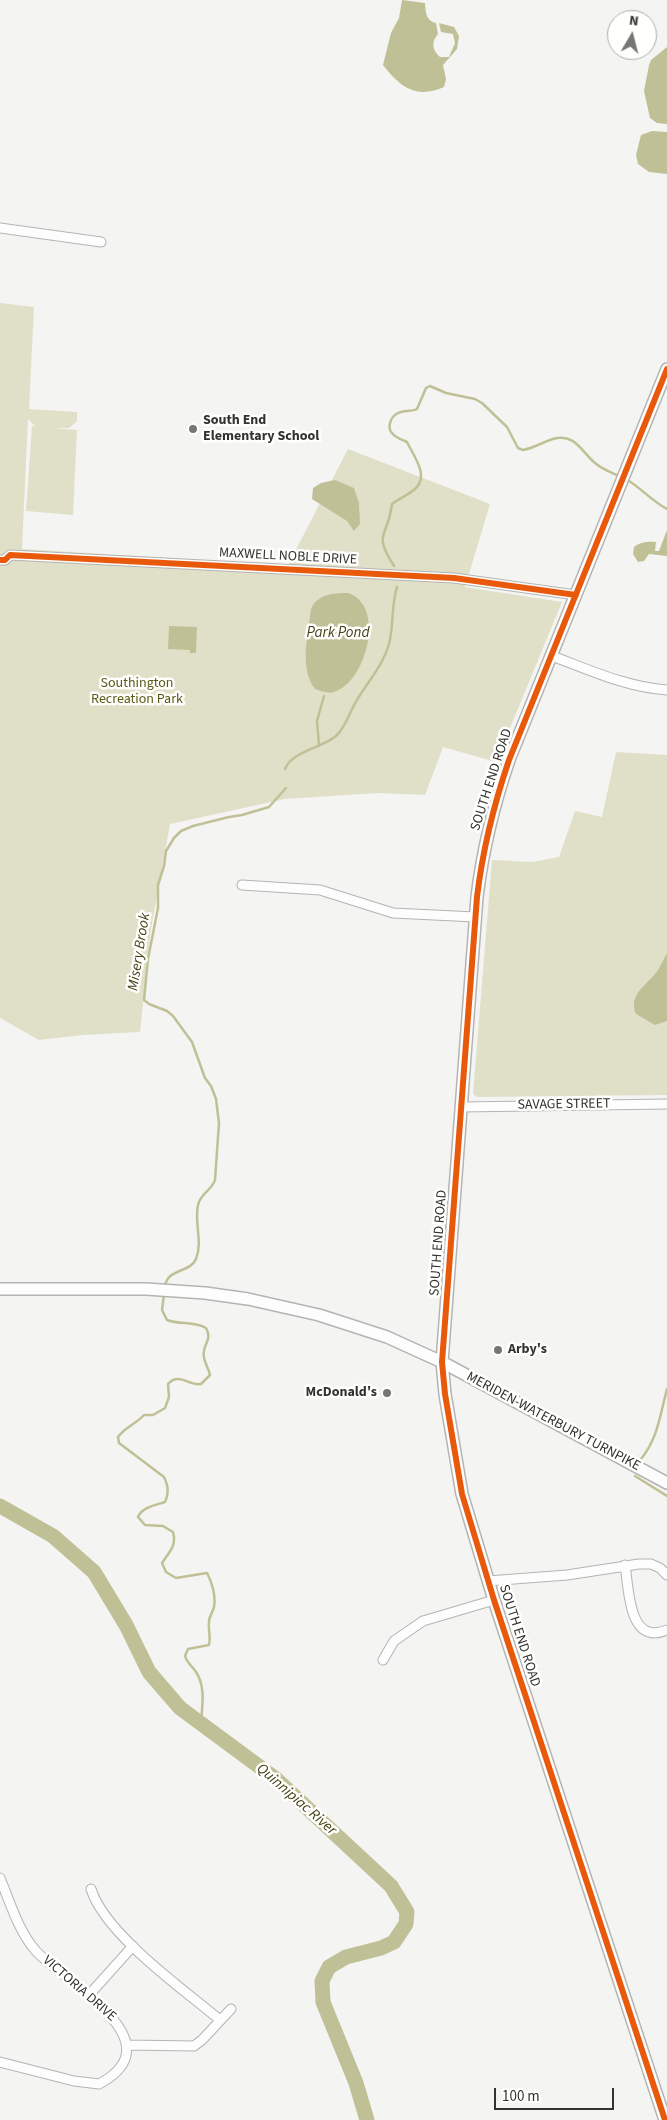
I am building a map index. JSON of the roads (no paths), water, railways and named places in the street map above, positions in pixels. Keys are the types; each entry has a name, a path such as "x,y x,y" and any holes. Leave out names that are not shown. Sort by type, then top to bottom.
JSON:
{"street":[{"path":"0,228 101,242"},
{"name":"SOUTH END ROAD","path":"665,2120 494,1600 462,1494 444,1394 442,1362 475,917 482,856 492,812 509,760 667,370"},
{"name":"MAXWELL NOBLE DRIVE","path":"0,560 5,560 10,555 454,578 576,595"},
{"path":"552,656 625,683 667,690"},
{"path":"242,885 320,890 393,913 475,917"},
{"name":"SAVAGE STREET","path":"461,1107 667,1104"},
{"name":"MERIDEN-WATERBURY TURNPIKE","path":"0,1289 171,1290 248,1299 314,1314 387,1337 442,1362 667,1483"},
{"path":"488,1581 506,1578 551,1577 625,1565 651,1564 660,1568 667,1575"},
{"path":"625,1565 634,1619 639,1626 650,1632 667,1630"},
{"path":"383,1660 394,1641 424,1621 494,1600"},
{"name":"VICTORIA DRIVE","path":"0,1878 27,1939 37,1952 120,2026 127,2046"},
{"path":"91,1889 94,1900 114,1928 220,2020"},
{"path":"88,1996 133,1946"},
{"path":"0,2062 74,2081 99,2084 119,2070 125,2058 127,2046 194,2046 231,2009"}],"water":[{"path":"402,0 425,3 428,18 436,23 438,34 433,46 435,52 440,57 449,57 455,43 453,34 441,32 439,23 454,27 459,36 457,49 443,65 446,79 444,87 425,92 410,89 396,80 383,65 391,33 399,18"},
{"path":"667,47 667,124 657,123 650,118 644,91 649,65 651,60 657,60 657,55"},
{"path":"652,131 667,132 667,174 649,172 638,164 636,155 641,135"},
{"path":"335,480 354,488 359,503 360,524 354,531 347,521 312,499 313,488 321,483"},
{"path":"667,530 667,556 649,554 644,561 638,562 633,554 634,547 644,542 656,542 655,551 659,551"},
{"name":"Park Pond","path":"348,593 360,600 366,612 369,627 368,643 363,659 355,674 346,685 334,692 325,692 315,689 307,671 306,650 311,609 317,600 326,595"},
{"path":"169,626 197,627 196,653 190,653 190,650 168,649"},
{"path":"667,953 667,1021 655,1025 636,1014 634,1002 639,992 657,972"}],"waterway":[{"name":"Misery Brook","path":"394,566 387,555 383,535 392,504 415,489 419,484 421,472 407,442 392,433 390,423 398,413 417,409 426,388 430,386 446,393 475,399 482,403 507,427 518,448 523,450 553,439 567,439 577,444 598,465 619,476"},
{"name":"Misery Brook","path":"626,479 667,509"},
{"name":"Misery Brook","path":"285,769 294,758 330,740 343,728 354,705 386,652 391,637 397,587"},
{"path":"319,746 317,721 324,696"},
{"name":"Misery Brook","path":"165,1286 170,1276 189,1267 196,1259 198,1253 198,1205 215,1180 219,1123 216,1099 211,1086 205,1078 192,1042 173,1016 144,1000 148,959 158,908 158,885 166,851 181,831 193,826 269,807 286,788"},
{"name":"Misery Brook","path":"164,1294 162,1310 167,1320 197,1324 206,1328 208,1338 204,1357 210,1375 201,1384 180,1379 172,1381 168,1384 169,1397 165,1408 153,1415 144,1415 118,1437 119,1443 164,1477 167,1486 165,1502 146,1509 138,1517 145,1525 163,1526 173,1532 173,1545 162,1563 166,1572 176,1578 207,1573 212,1585 214,1603 209,1620 209,1645 188,1649 185,1656 196,1672 201,1684 203,1697 201,1723"},
{"path":"641,1459 655,1434 667,1389"},
{"path":"635,1476 667,1496"},
{"name":"Quinnipiac River","path":"0,1506 53,1536 94,1572 126,1625 149,1672 180,1708 276,1779 391,1886 407,1912 406,1924 394,1942 381,1948 346,1957 329,1967 322,1981 323,2002 356,2083 367,2120"}],"place":[{"name":"South End Elementary School","path":"193,429"},
{"name":"Arby's","path":"498,1350"},
{"name":"McDonald's","path":"387,1393"}],"park label":[{"name":"Southington Recreation Park","path":"137,692"}]}
